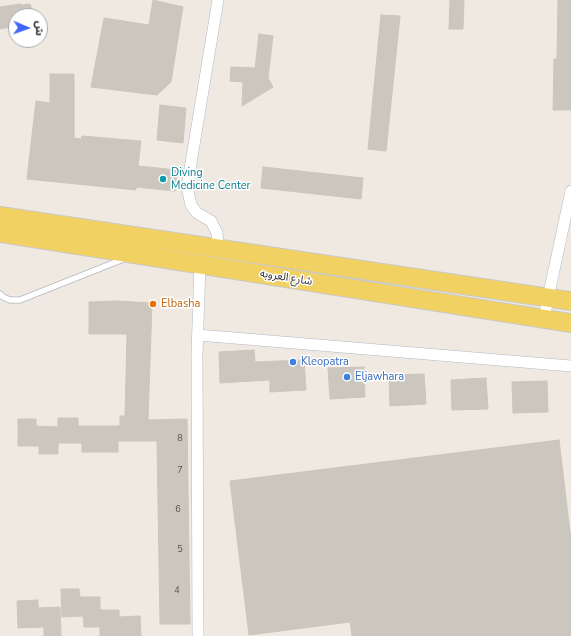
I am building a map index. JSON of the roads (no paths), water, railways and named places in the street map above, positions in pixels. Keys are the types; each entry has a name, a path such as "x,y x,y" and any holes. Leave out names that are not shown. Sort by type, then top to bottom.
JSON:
{"main road":[{"name":"شارع العروبه","path":"0,216 571,301"},
{"name":"شارع العروبه","path":"0,233 571,323"}],"street":[{"path":"218,0 187,187 191,205 197,213 211,221 217,233 218,248"},
{"path":"544,319 571,191"},
{"path":"198,636 198,335 200,264"},
{"path":"198,335 571,366"}],"lane":[{"path":"0,294 10,300 20,300 136,254"}],"place":[{"name":"Diving Medicine Center","path":"163,179"},
{"name":"Elbasha","path":"153,304"},
{"name":"Kleopatra","path":"293,362"},
{"name":"Eljawhara","path":"347,377"}]}
